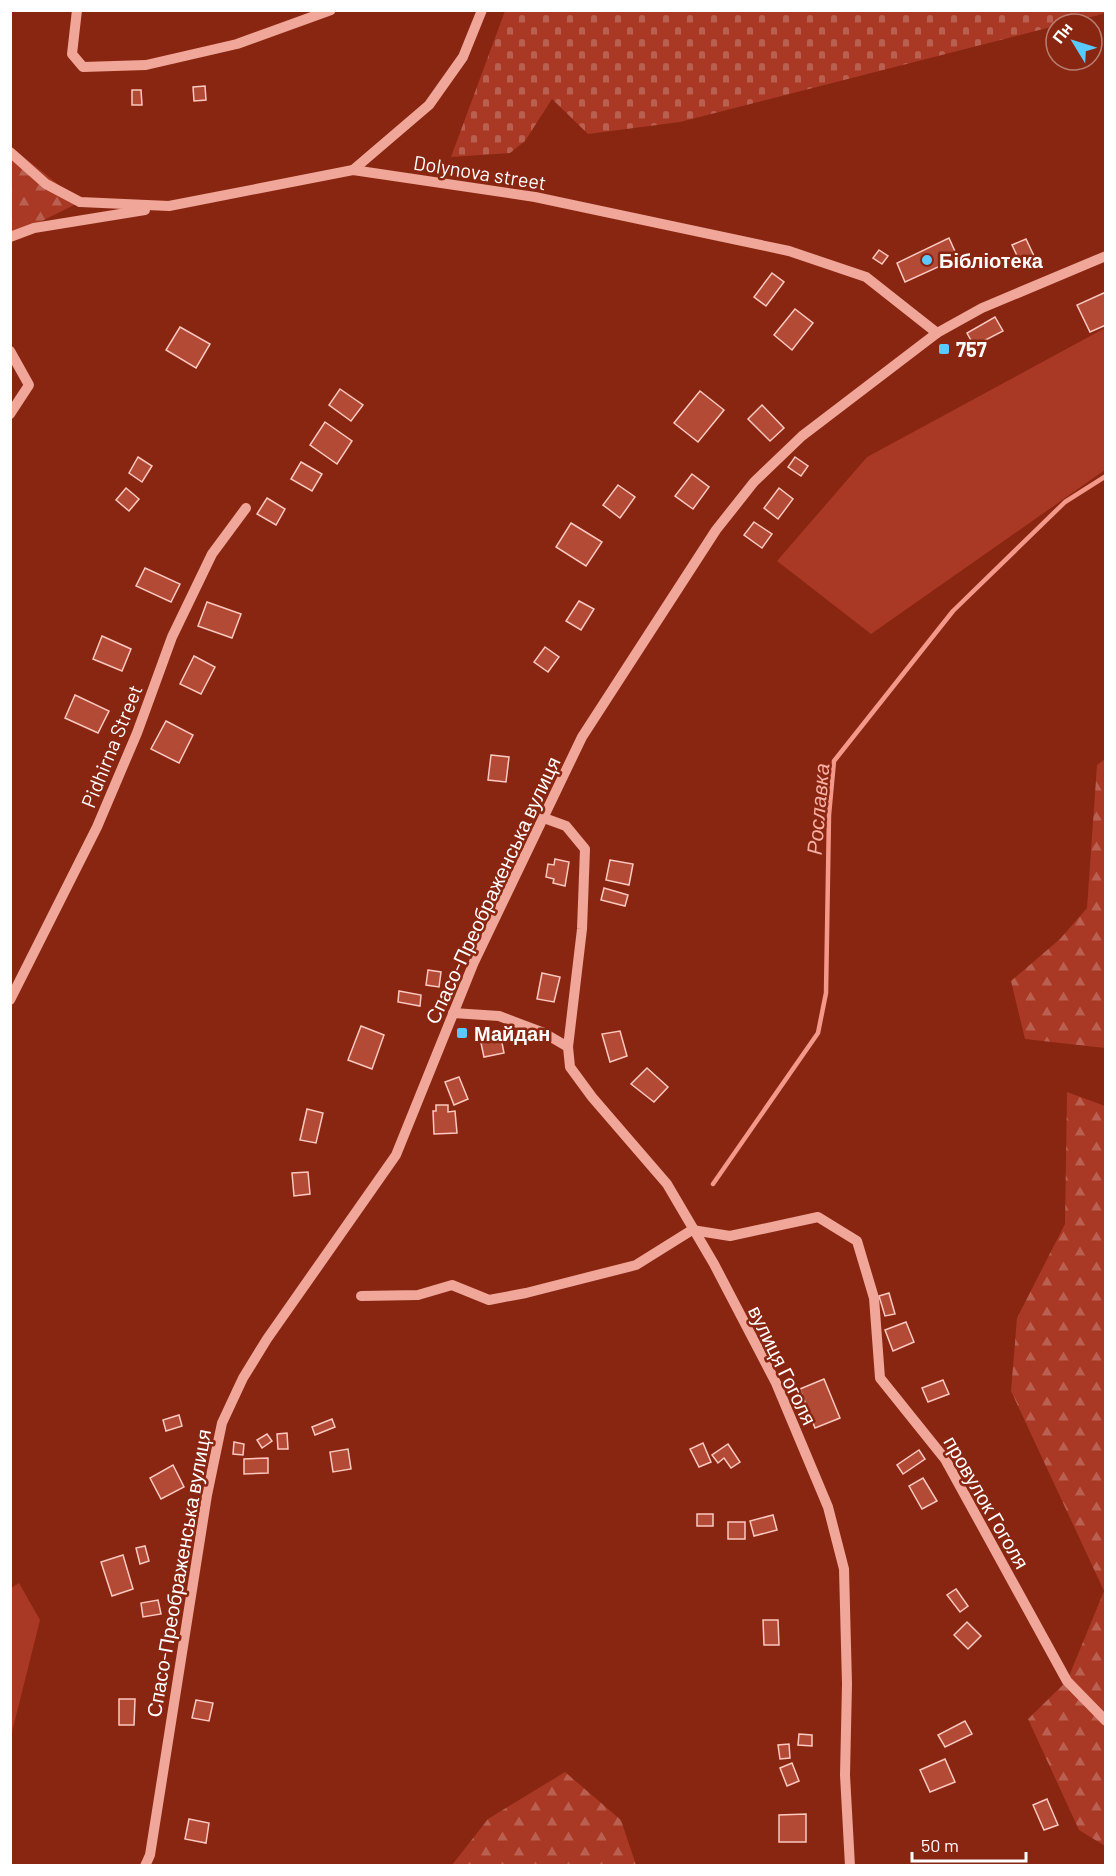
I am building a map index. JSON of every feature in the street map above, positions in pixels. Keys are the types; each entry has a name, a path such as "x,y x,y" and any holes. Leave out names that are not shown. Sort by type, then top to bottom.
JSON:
{"street":[{"path":"77,10 72,54 83,67 157,63 237,44 331,10"},
{"path":"353,170 429,105 462,57 482,10"},
{"name":"Dolynova street","path":"10,152 46,183 80,202 169,206 353,170 535,197 789,251 866,277 937,333"},
{"path":"10,237 34,228 169,206"},
{"name":"Спасо-Преображенська вулиця","path":"145,1866 150,1855 206,1506 222,1423 243,1378 267,1339 396,1155 474,962 582,737 716,530 754,482 802,436 937,333 982,308 1106,256"},
{"path":"10,351 29,385 10,414"},
{"name":"Pidhirna Street","path":"10,1000 97,827 137,734 172,638 212,554 246,508"},
{"path":"453,1013 499,1016 544,1033 568,1047 582,929 585,849 566,826 544,818"},
{"name":"вулиця Гоголя","path":"568,1047 570,1067 592,1097 667,1184 714,1264 776,1383 828,1507 844,1569 847,1684 845,1775 850,1866"},
{"name":"провулок Гоголя","path":"692,1230 730,1236 818,1217 857,1241 874,1298 880,1378 945,1459 1067,1681 1106,1721"},
{"path":"361,1296 418,1295 452,1286 489,1300 526,1293 636,1265 692,1230"}],"green space":[{"path":"1105,10 1106,13 1044,12 1044,29 680,122 588,134 552,99 525,141 510,153 451,157 505,11"},
{"path":"10,146 80,202 10,237"},
{"path":"1105,328 1105,470 871,634 777,561 867,457"},
{"path":"1105,759 1105,1048 1025,1039 1011,981 1060,939 1087,908 1097,765"},
{"path":"1067,1092 1105,1106 1105,1846 1079,1830 1028,1719 1067,1681 1104,1591 1011,1391 1017,1318 1065,1224"},
{"path":"19,1583 40,1620 11,1736 11,1588"},
{"path":"565,1772 621,1820 636,1865 452,1865 488,1819"}],"building":[{"path":"205,86 206,100 194,101 193,87"},
{"path":"132,90 141,90 142,105 132,105"},
{"name":"Бібліотека","path":"949,238 958,258 905,282 897,263"},
{"path":"1026,239 1034,256 1020,262 1012,245"},
{"path":"879,250 888,256 882,264 873,258"},
{"path":"772,273 784,282 766,306 754,297"},
{"path":"1106,292 1106,325 1090,332 1077,305"},
{"path":"795,309 813,323 792,350 774,335"},
{"path":"995,317 1003,331 974,346 967,333"},
{"path":"180,327 210,344 196,368 166,350"},
{"path":"340,389 363,405 351,421 329,405"},
{"path":"700,391 724,410 698,442 674,423"},
{"path":"762,405 784,428 770,441 748,419"},
{"path":"325,422 352,441 337,464 310,445"},
{"path":"138,457 152,466 142,482 129,473"},
{"path":"795,457 808,466 801,476 788,467"},
{"path":"301,462 322,474 312,491 291,479"},
{"path":"692,474 709,487 693,509 675,496"},
{"path":"618,485 635,497 620,518 603,505"},
{"path":"126,488 139,499 129,511 116,500"},
{"path":"779,488 793,499 778,519 764,508"},
{"path":"267,498 285,509 276,525 257,514"},
{"path":"754,522 772,534 762,548 744,535"},
{"path":"571,523 602,542 586,566 556,547"},
{"path":"145,568 180,584 171,602 136,586"},
{"path":"579,601 594,609 581,630 566,621"},
{"path":"207,602 241,614 232,638 198,626"},
{"path":"102,636 131,649 122,671 93,659"},
{"path":"545,647 559,657 548,672 534,662"},
{"path":"194,656 215,667 201,694 180,684"},
{"path":"75,695 109,711 98,733 65,718"},
{"path":"166,721 193,735 179,763 151,749"},
{"path":"491,755 509,757 506,782 488,780"},
{"path":"555,859 569,862 565,886 553,883 554,879 546,877 548,864 554,865"},
{"path":"610,860 633,864 629,885 606,880"},
{"path":"604,888 628,895 625,906 601,900"},
{"path":"428,970 441,972 439,987 426,985"},
{"path":"542,973 560,977 554,1002 537,999"},
{"path":"399,991 421,995 420,1006 398,1002"},
{"path":"361,1026 384,1035 372,1069 348,1060"},
{"path":"620,1031 627,1056 610,1062 602,1034"},
{"path":"501,1038 504,1053 484,1057 481,1043"},
{"path":"647,1068 668,1087 654,1102 631,1084"},
{"path":"459,1077 468,1099 454,1105 445,1082"},
{"path":"436,1105 448,1105 448,1112 455,1111 457,1133 434,1134 433,1111 436,1111"},
{"path":"307,1109 323,1113 316,1143 300,1140"},
{"path":"308,1172 310,1194 294,1196 292,1173"},
{"path":"889,1293 895,1314 885,1316 879,1296"},
{"path":"906,1322 914,1342 893,1351 885,1330"},
{"path":"824,1379 840,1418 815,1428 800,1389"},
{"path":"943,1380 949,1394 928,1402 922,1388"},
{"path":"179,1415 182,1426 166,1431 163,1420"},
{"path":"332,1419 335,1427 315,1435 312,1427"},
{"path":"287,1433 288,1449 278,1449 277,1434"},
{"path":"267,1434 272,1441 262,1448 257,1440"},
{"path":"234,1442 244,1444 243,1455 233,1454"},
{"path":"703,1443 711,1462 699,1467 690,1449"},
{"path":"728,1444 740,1462 731,1468 724,1458 718,1463 712,1455"},
{"path":"348,1449 351,1469 333,1472 330,1452"},
{"path":"919,1450 925,1459 903,1474 897,1465"},
{"path":"268,1458 268,1473 244,1474 244,1459"},
{"path":"173,1465 184,1487 161,1499 150,1478"},
{"path":"923,1478 937,1501 922,1509 909,1486"},
{"path":"697,1514 713,1514 713,1526 697,1526"},
{"path":"773,1515 777,1530 754,1536 750,1521"},
{"path":"728,1522 745,1522 745,1539 728,1539"},
{"path":"145,1546 149,1561 140,1564 136,1548"},
{"path":"123,1555 133,1589 112,1596 101,1562"},
{"path":"956,1589 968,1606 960,1612 947,1595"},
{"path":"158,1600 161,1614 143,1617 141,1603"},
{"path":"763,1620 778,1620 779,1645 764,1645"},
{"path":"967,1622 981,1636 968,1649 954,1635"},
{"path":"119,1699 135,1699 134,1725 119,1725"},
{"path":"196,1700 213,1703 209,1721 192,1718"},
{"path":"965,1721 972,1734 945,1747 938,1735"},
{"path":"799,1734 812,1735 812,1746 798,1745"},
{"path":"789,1744 790,1758 780,1759 778,1745"},
{"path":"945,1759 955,1782 930,1792 920,1770"},
{"path":"792,1763 799,1781 787,1786 780,1768"},
{"path":"1047,1799 1058,1825 1044,1830 1033,1805"},
{"path":"806,1814 806,1842 779,1842 779,1815"},
{"path":"189,1819 209,1823 206,1843 185,1839"}],"waterway":[{"name":"Рославка","path":"713,1184 818,1033 826,993 829,815 834,761 953,611 1065,502 1106,476"}],"place":[{"name":"Бібліотека","path":"927,260"},
{"name":"757","path":"944,349"},
{"name":"Майдан","path":"462,1033"}]}
